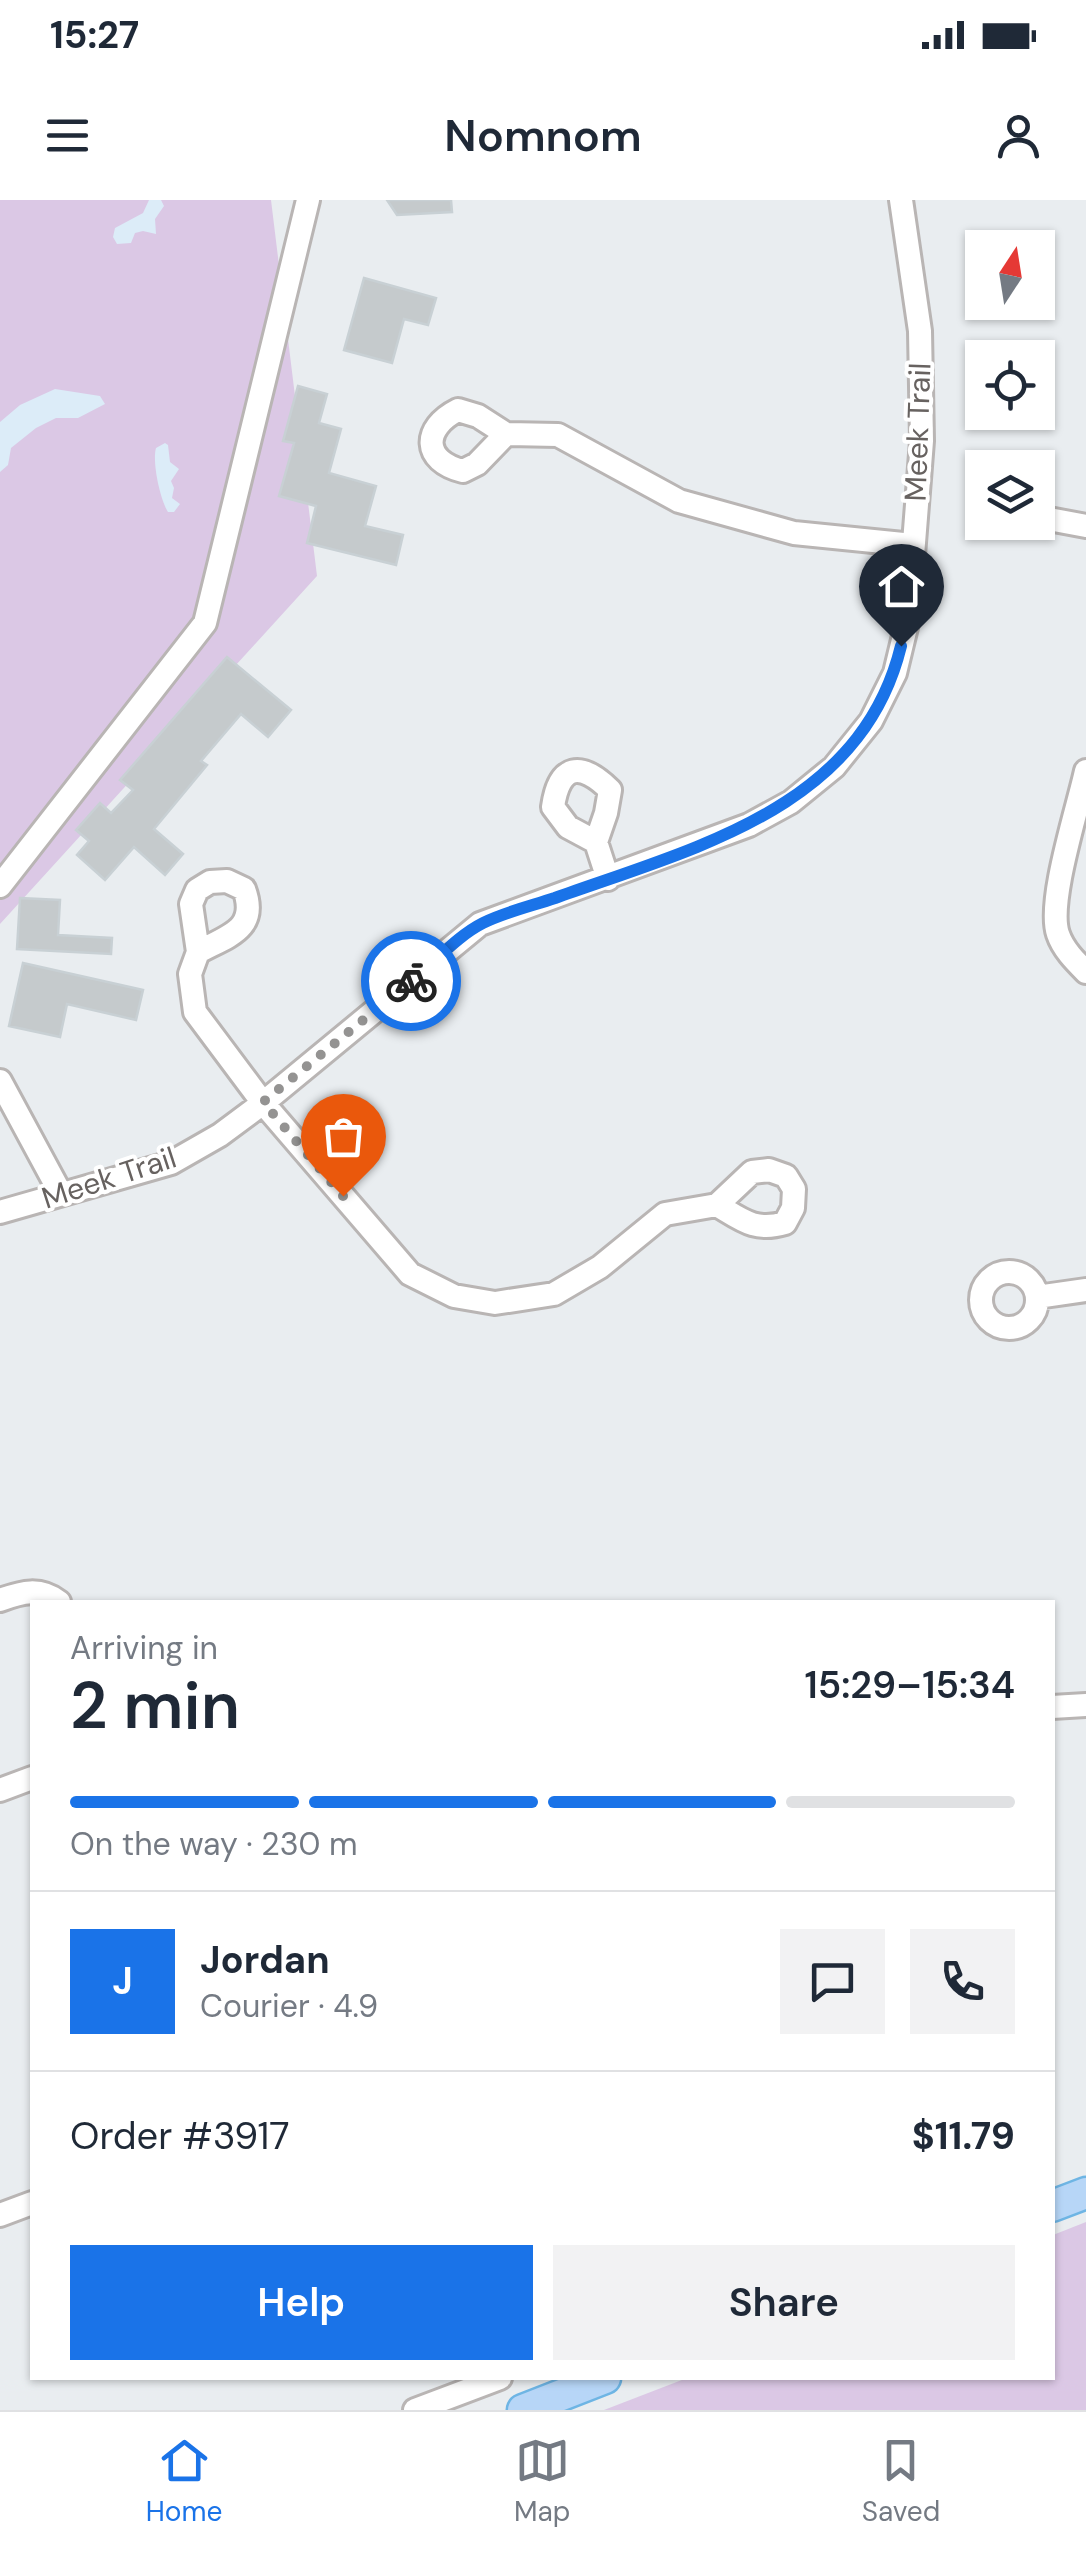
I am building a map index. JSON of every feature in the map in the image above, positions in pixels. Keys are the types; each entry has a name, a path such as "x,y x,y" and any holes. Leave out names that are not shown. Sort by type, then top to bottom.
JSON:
{"main road":[{"path":"1055,2205 1086,2193"},
{"path":"522,2410 600,2380"}],"street":[{"path":"0,886 206,624 308,200"},
{"name":"Meek Trail","path":"0,1212 172,1163 220,1135 263,1102 480,924 748,825 791,802 834,767 871,722 894,673 908,619 922,441 920,330 900,200"},
{"path":"506,434 558,435 679,501 794,533 913,545"},
{"path":"1055,520 1086,526"},
{"path":"1086,771 1055,908 1057,933 1066,951 1086,972"},
{"path":"596,842 608,879"},
{"path":"198,952 190,974 195,1012 263,1102 410,1274 454,1296 494,1303 554,1294 600,1267 665,1214 716,1205"},
{"path":"0,1081 62,1194"},
{"path":"1038,1297 1086,1290"},
{"path":"0,1600 30,1592 46,1593 56,1600"},
{"path":"1055,1708 1086,1705"},
{"path":"0,1790 30,1779"},
{"path":"0,2215 30,2204"},
{"path":"416,2410 495,2380"}],"shaded area":[{"path":"0,200 271,200 317,576 0,924"},
{"path":"1086,2222 1086,2410 604,2410 682,2380 1055,2380 1055,2234"}],"sand":[{"path":"149,200 161,200 164,206 155,219 156,234 135,233 131,243 117,244 113,237 115,228 143,213"},
{"path":"55,389 100,396 105,404 78,418 56,418 36,428 11,448 8,465 0,472 0,422 20,405"},
{"path":"165,443 170,462 179,469 171,481 172,498 180,504 174,512 168,512 165,506 156,471 156,448"}],"building":[{"path":"387,200 451,200 452,212 397,215"},
{"path":"364,278 436,298 428,325 404,319 392,363 344,350"},
{"path":"298,386 327,394 319,423 341,429 329,473 376,486 365,526 403,535 396,565 307,543 316,506 279,496 294,443 283,441"},
{"path":"227,657 291,710 268,737 241,714 201,761 207,765 154,829 183,854 165,875 134,847 105,880 77,855 89,841 76,830 100,803 111,813 133,790 120,780"},
{"path":"20,898 60,900 58,935 112,938 111,954 17,949"},
{"path":"23,963 143,990 136,1020 67,1004 60,1037 9,1026"}],"way so far":[{"path":"343,1196 263,1102 411,981"}],"route":[{"path":"411,981 480,924 748,825 791,802 834,767 871,722 894,673 901,646"}]}
